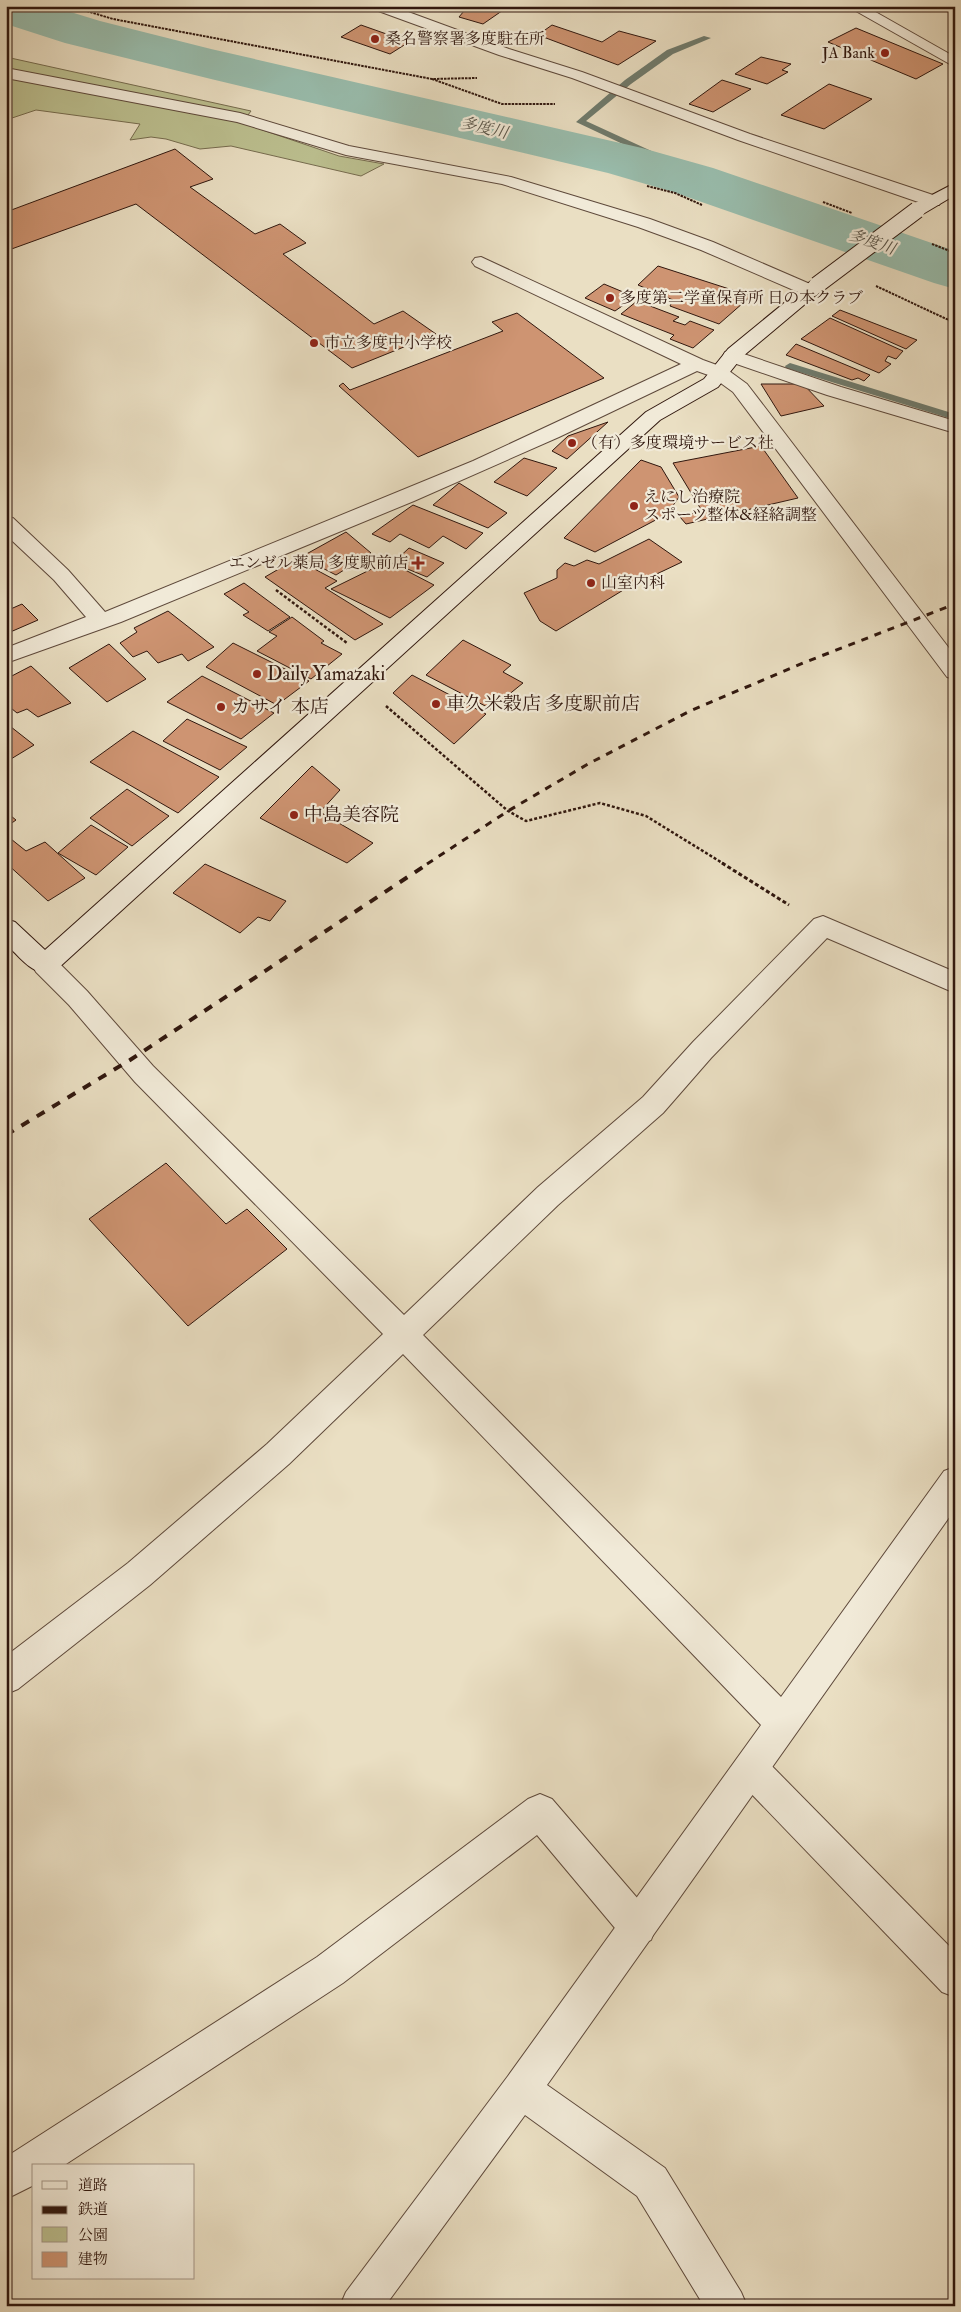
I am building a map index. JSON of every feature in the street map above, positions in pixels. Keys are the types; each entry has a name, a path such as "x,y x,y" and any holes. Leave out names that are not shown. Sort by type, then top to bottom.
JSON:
{"street":[{"path":"378,6 640,100 933,201"},
{"path":"854,6 955,63"},
{"path":"6,73 73,88 240,118 346,150 505,180 644,223 814,288"},
{"path":"45,965 654,416 711,383 725,364 814,288 917,210 955,188"},
{"path":"481,262 696,364 725,364 834,391 955,427"},
{"path":"6,656 100,620 112,618 515,450 696,364"},
{"path":"725,364 744,392 955,672"},
{"path":"6,523 61,575 100,620"},
{"path":"6,1677 140,1574 278,1454 548,1196 653,1106 702,1050 823,926 955,983"},
{"path":"6,930 78,998 144,1074 403,1334 783,1723"},
{"path":"360,2306 638,1927 955,1482"},
{"path":"751,1769 955,1979"},
{"path":"6,2180 330,1970 540,1812 638,1927"},
{"path":"521,2089 651,2182 726,2306"}],"path":[{"path":"70,6 113,19 432,80 502,104 561,104"},
{"path":"432,80 480,78"},
{"path":"241,564 347,643"},
{"path":"359,683 508,811 526,821 600,803 646,816 823,926"}],"green space":[{"path":"6,57 251,111 242,123 339,156 384,164 361,176 231,146 200,149 166,139 151,137 130,140 140,124 36,110 6,120"}],"building":[{"path":"446,6 509,6 483,24 459,17 464,11"},
{"name":"桑名警察署多度駐在所","path":"361,25 409,42 390,54 341,37"},
{"path":"552,25 602,42 619,31 656,41 618,65 538,35"},
{"name":"JA Bank","path":"856,28 943,64 916,79 828,42"},
{"path":"761,57 791,64 782,70 788,72 767,84 735,74"},
{"path":"722,80 751,89 713,112 689,104"},
{"path":"829,84 872,99 824,129 781,115"},
{"path":"175,149 213,179 190,187 255,234 280,224 306,243 283,254 374,324 403,311 436,334 352,368 136,204 6,251 6,212"},
{"path":"658,266 751,296 719,324 670,306 673,300 638,285"},
{"name":"多度第二学童保育所 日の本クラブ","path":"604,284 635,297 615,311 585,298"},
{"path":"637,301 679,317 673,321 685,325 690,321 714,330 693,348 670,339 674,335 621,314"},
{"path":"840,310 917,340 906,349 832,316"},
{"path":"517,313 604,378 418,457 339,386 343,383 350,390 503,331 492,322"},
{"path":"830,318 903,351 896,359 888,356 885,361 891,364 879,373 801,339"},
{"path":"796,344 870,375 864,381 858,378 852,380 786,355"},
{"path":"761,384 803,384 824,406 781,416"},
{"name":"（有）多度環境サービス社","path":"608,422 567,459 552,451 568,436"},
{"path":"761,446 798,498 686,524 680,517 702,511 673,463"},
{"path":"524,458 557,468 527,496 494,482"},
{"name":"えにし治療院 スポーツ整体&経絡調整","path":"641,460 661,467 679,497 667,514 595,552 564,538"},
{"path":"459,483 507,513 488,528 433,505"},
{"path":"413,505 483,533 466,549 443,536 429,548 400,534 390,542 372,534"},
{"path":"346,532 371,553 336,575 301,557"},
{"name":"山室内科","path":"649,539 682,562 625,589 556,631 540,621 524,593 557,578 557,570 565,563 574,566 587,560 599,564"},
{"name":"エンゼル薬局 多度駅前店","path":"409,548 444,563 427,577 393,563"},
{"path":"296,559 337,581 325,588 383,624 355,640 265,577"},
{"path":"388,561 434,585 390,618 331,589"},
{"path":"244,583 290,617 268,631 243,615 249,612 224,594"},
{"path":"22,604 38,620 8,633 6,631 6,611"},
{"path":"168,611 214,647 188,661 182,654 158,663 147,651 133,657 120,643 137,632 134,628"},
{"path":"292,617 324,641 321,643 342,654 311,679 257,651 277,636 269,632"},
{"path":"463,640 511,665 503,672 523,683 491,709 426,675"},
{"name":"Daily Yamazaki","path":"233,643 309,681 277,705 206,667"},
{"path":"109,644 146,679 107,702 69,668"},
{"path":"31,666 71,703 38,717 27,709 17,713 6,704 6,692 12,689 6,685 6,679"},
{"name":"車久米穀店 多度駅前店","path":"412,675 486,714 454,744 393,693"},
{"name":"カサイ 本店","path":"202,676 274,713 241,739 167,702"},
{"path":"187,719 247,747 220,770 163,741"},
{"path":"6,723 34,745 6,762"},
{"path":"133,731 219,777 178,813 90,762"},
{"name":"中島美容院","path":"312,766 340,790 320,812 373,843 347,863 260,818"},
{"path":"127,789 169,816 132,846 90,818"},
{"path":"6,812 16,820 6,827"},
{"path":"91,825 128,847 96,875 58,853"},
{"path":"6,835 26,851 45,842 85,878 48,901 6,863"},
{"path":"205,864 286,901 270,921 258,917 240,933 173,893"},
{"path":"166,1163 226,1224 247,1209 287,1249 188,1326 89,1219"}],"waterway":[{"name":"多度川","path":"6,8 83,32 211,64 623,160 693,180 955,271"},
{"path":"682,176 668,162 580,122 628,82 670,52 707,38"},
{"path":"790,366 955,417"}],"railway":[{"path":"427,864 508,811 588,764 690,711 803,663 955,604"},
{"path":"6,1135 130,1060 429,863"}],"place":[{"name":"桑名警察署多度駐在所","path":"375,39"},
{"name":"JA Bank","path":"885,53"},
{"name":"多度第二学童保育所 日の本クラブ","path":"610,298"},
{"name":"市立多度中小学校","path":"314,343"},
{"name":"（有）多度環境サービス社","path":"572,443"},
{"name":"えにし治療院 スポーツ整体&経絡調整","path":"634,506"},
{"name":"エンゼル薬局 多度駅前店","path":"418,563"},
{"name":"山室内科","path":"591,583"},
{"name":"Daily Yamazaki","path":"257,674"},
{"name":"車久米穀店 多度駅前店","path":"436,704"},
{"name":"カサイ 本店","path":"221,707"},
{"name":"中島美容院","path":"294,815"}]}
